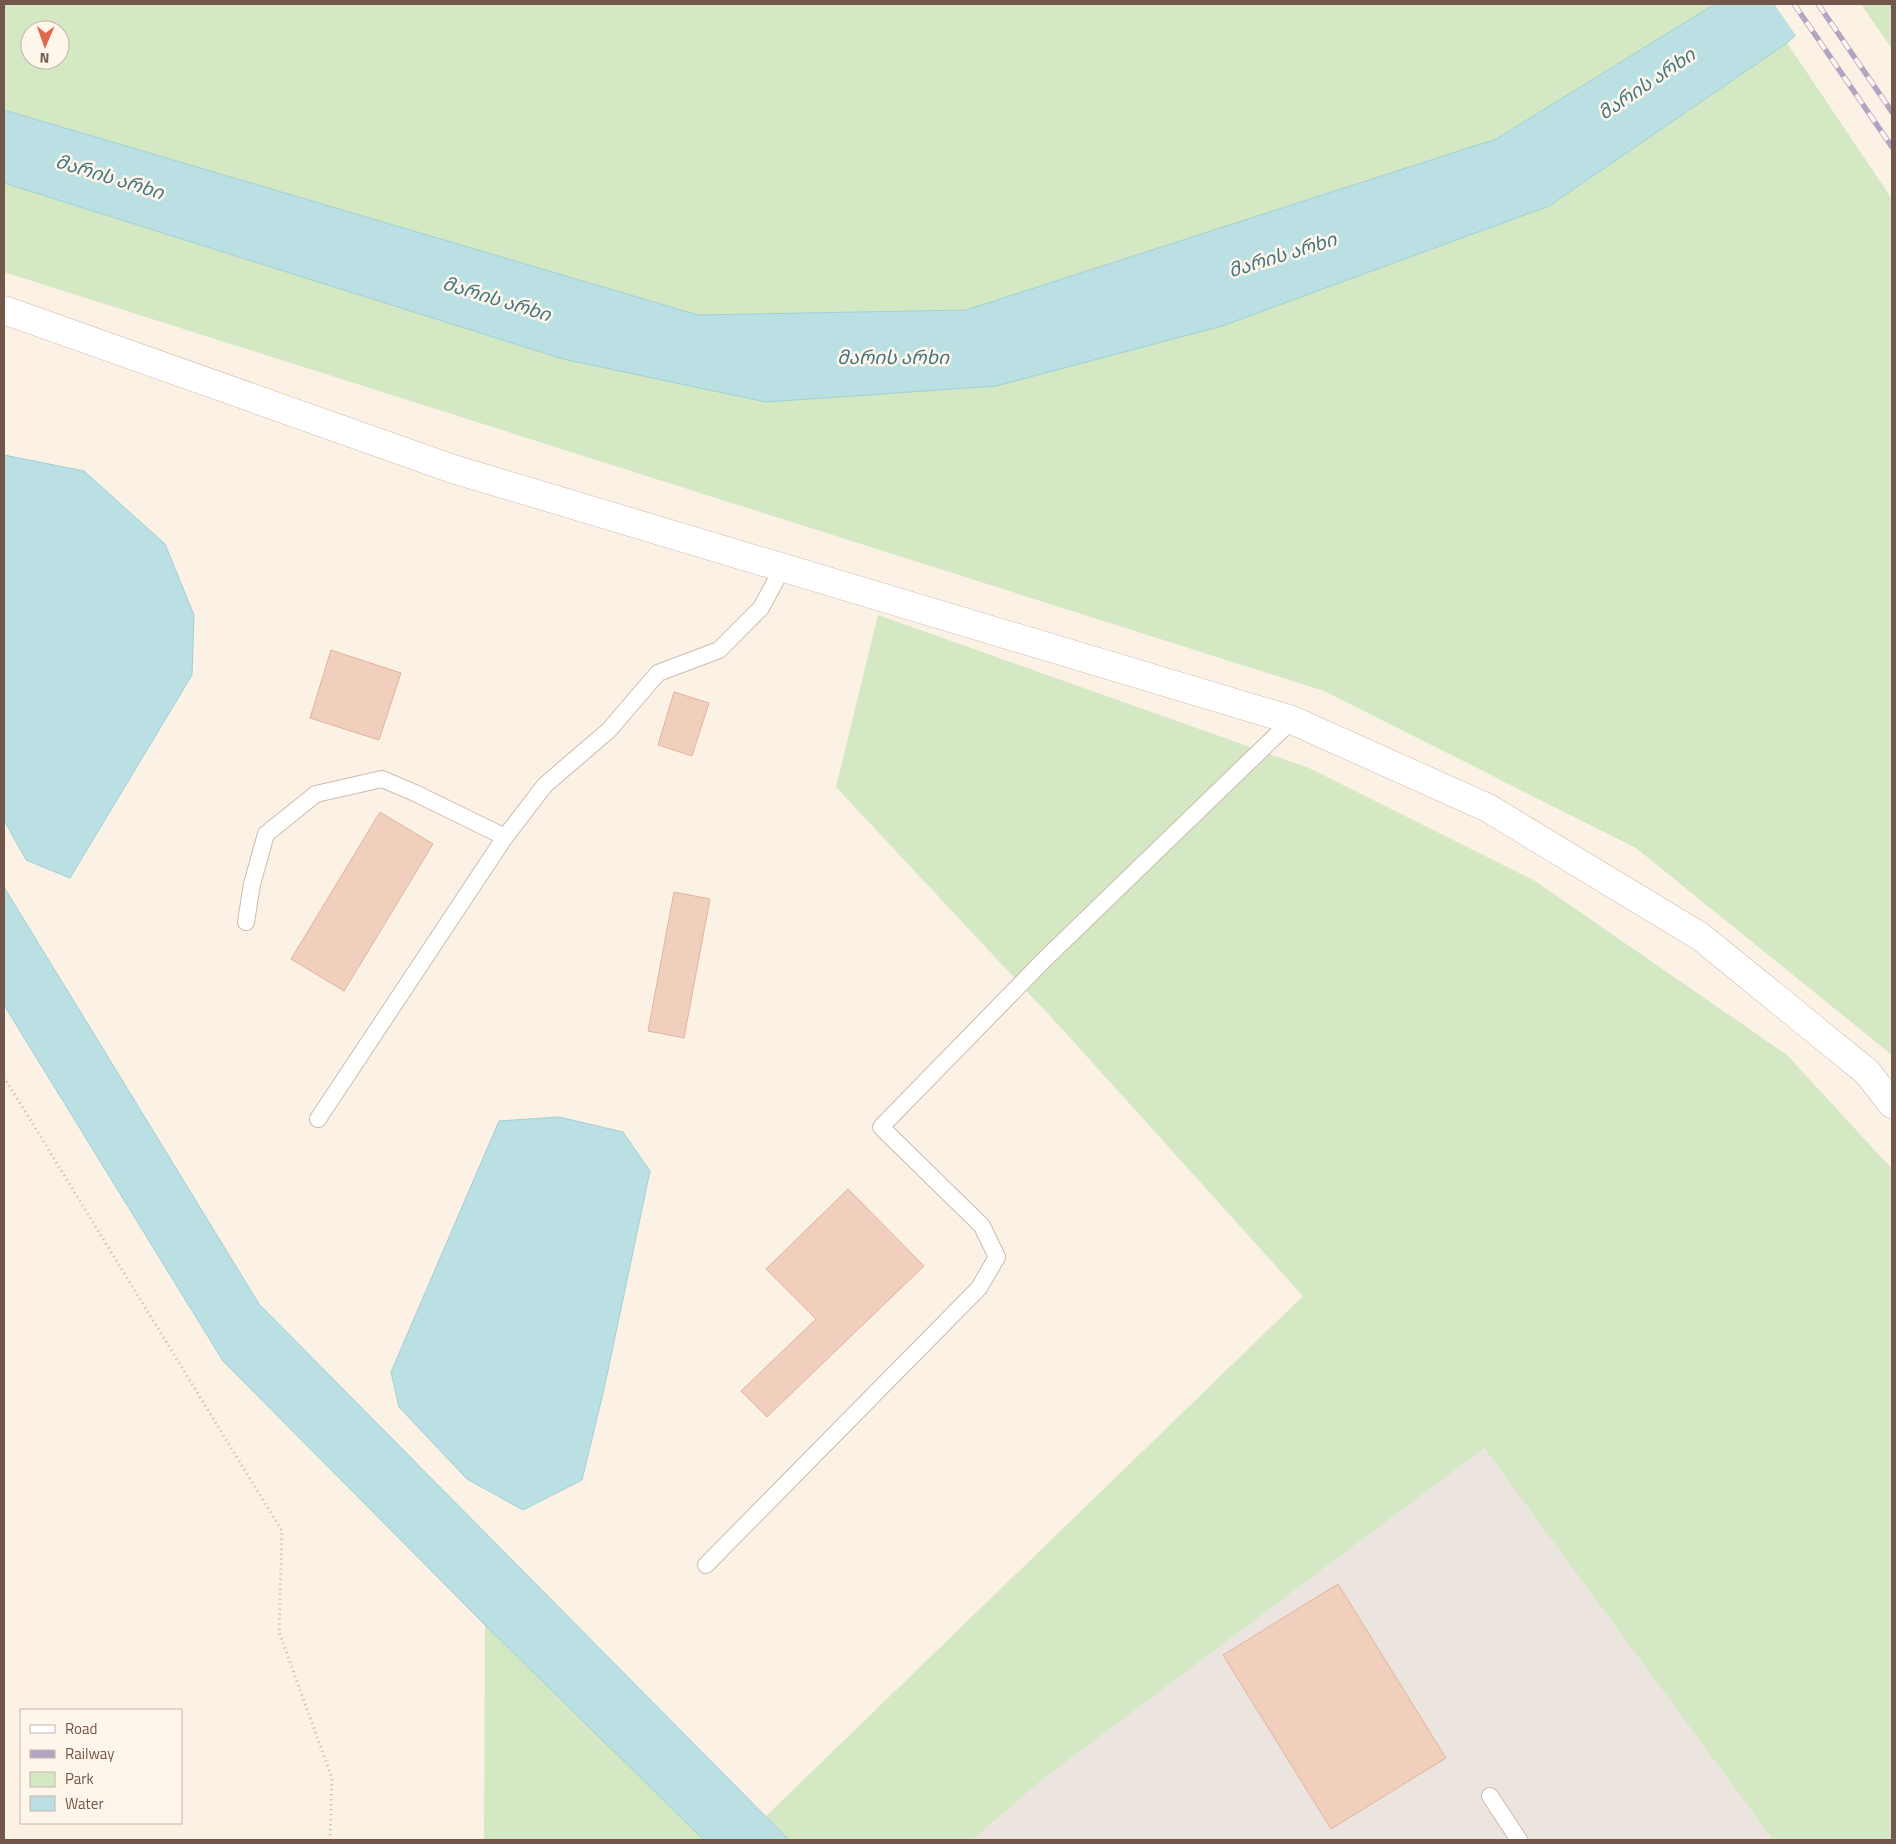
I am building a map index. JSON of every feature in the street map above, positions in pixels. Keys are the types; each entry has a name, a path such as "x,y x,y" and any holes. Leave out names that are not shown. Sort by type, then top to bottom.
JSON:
{"main road":[{"path":"4,310 453,469 1292,720 1488,808 1701,937 1867,1072 1892,1104"}],"lane":[{"path":"318,1119 505,837 545,784 609,730 658,673 720,650 761,608 783,567"},
{"path":"706,1565 979,1288 997,1257 982,1226 881,1127 1045,959 1292,720"},
{"path":"246,922 252,884 266,834 316,794 382,779 505,837"},
{"path":"1490,1796 1519,1840"}],"path":[{"path":"4,1077 282,1530 279,1632 332,1778 330,1840"}],"shaded area":[{"path":"1484,1448 1773,1840 972,1840 1044,1778"}],"green space":[{"path":"4,4 1715,4 1496,139 966,310 698,315 4,110"},
{"path":"1861,4 1892,4 1892,49"},
{"path":"1787,43 1892,199 1892,1055 1636,848 1324,691 4,272 4,183 563,359 766,402 1549,206"},
{"path":"878,615 1309,768 1535,881 1787,1055 1892,1169 1892,1840 1773,1840 1484,1448 1044,1778 972,1840 789,1840 765,1817 1303,1296 1063,1030 836,787"},
{"path":"485,1625 704,1840 484,1840"}],"water":[{"name":"მარის არხი","path":"1715,4 1831,4 1787,43 1549,206 1222,326 996,386 766,402 563,359 4,183 4,110 698,315 966,310 1496,139"},
{"path":"4,455 84,471 165,544 194,615 192,675 70,878 26,860 4,820"},
{"path":"4,887 259,1304 789,1840 704,1840 485,1625 223,1361 4,1005"},
{"path":"559,1117 623,1132 650,1171 604,1389 582,1480 523,1510 467,1479 399,1407 391,1372 499,1121"}],"pier":[{"path":"1774,4 1833,4 1797,37"}],"building":[{"path":"331,650 401,673 379,740 310,718"},
{"path":"674,692 709,703 692,756 658,745"},
{"path":"380,812 433,844 344,991 291,959"},
{"path":"674,892 710,899 684,1038 648,1031"},
{"path":"848,1189 924,1266 767,1417 741,1391 816,1319 766,1269"},
{"path":"1338,1584 1446,1758 1331,1829 1223,1655"}],"railway":[{"path":"1794,4 1892,147"},
{"path":"1818,4 1892,112"}]}
